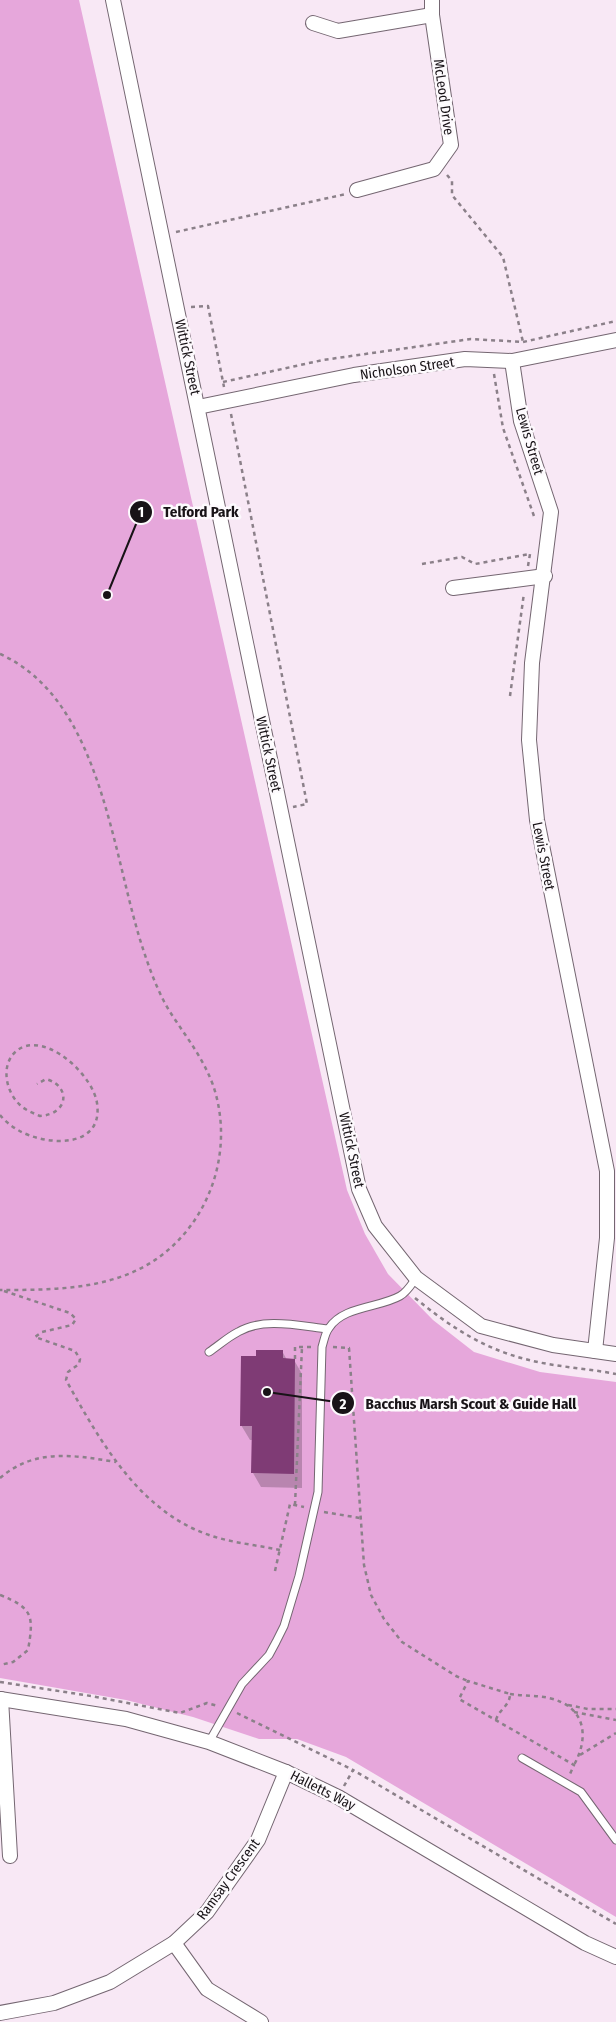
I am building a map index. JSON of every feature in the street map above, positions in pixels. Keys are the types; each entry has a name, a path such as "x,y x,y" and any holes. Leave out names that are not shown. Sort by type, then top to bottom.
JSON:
{"street":[{"name":"Wittick Street","path":"113,0 359,1189 375,1226 416,1278 481,1326 554,1345 616,1354"},
{"name":"McLeod Drive","path":"432,0 432,16 451,145 438,164"},
{"path":"313,23 338,31 432,16"},
{"path":"357,190 434,169 438,164"},
{"name":"Nicholson Street","path":"198,407 354,375 465,359 512,361 616,340"},
{"name":"Lewis Street","path":"512,361 521,421 551,512 545,576 532,664 529,740 537,820 607,1171 607,1238 595,1351"},
{"path":"453,588 545,576"},
{"path":"1,1699 10,1856"},
{"name":"Halletts Way","path":"1,1699 126,1719 209,1742 286,1772 338,1797 584,1943 616,1957"},
{"name":"Ramsay Crescent","path":"0,2013 54,2003 110,1982 174,1943 207,1912 258,1840 286,1772"},
{"path":"174,1943 207,1988 261,2022"}],"lane":[{"path":"209,1742 242,1684 269,1655 284,1626 299,1576 318,1492 322,1347 328,1329 335,1320 345,1315 399,1297 416,1278"},
{"path":"209,1352 239,1331 256,1325 274,1324 328,1329"},
{"path":"522,1758 581,1792 616,1840"}],"path":[{"path":"438,164 452,181 452,195 503,256 508,287 516,307 528,358"},
{"path":"162,235 332,198 357,190"},
{"path":"177,308 208,306 307,804 281,809"},
{"path":"489,340 503,428 536,523"},
{"path":"510,696 524,579 532,546"},
{"path":"422,564 462,557 475,564 530,554"},
{"path":"0,654 36,677 59,704 77,730 111,829 129,904 145,954 170,1014 204,1062 218,1102 220,1133 216,1180 206,1202 194,1224 158,1259 140,1270 109,1281 42,1289 0,1290"},
{"path":"0,1116 18,1130 41,1139 72,1140 86,1135 94,1128 98,1115 96,1094 90,1083 76,1066 46,1049 33,1045 14,1052 7,1060 5,1080 11,1093 19,1104 40,1116 55,1114 60,1110 63,1100 58,1086 54,1081 46,1079 37,1084"},
{"path":"0,1290 70,1313 76,1319 72,1325 42,1332 35,1337 75,1350 78,1354 79,1364 68,1372 66,1380 116,1462 145,1496 186,1525 209,1535 280,1550"},
{"path":"408,1304 415,1298"},
{"path":"333,1339 328,1347 349,1348 364,1565 371,1595 384,1620 402,1642 456,1676 510,1694 547,1697 565,1705 574,1712 581,1723 584,1738 579,1756 566,1782"},
{"path":"295,1359 295,1347 322,1347"},
{"path":"296,1505 302,1347"},
{"path":"0,1478 12,1468 27,1460 42,1456 66,1456 116,1462"},
{"path":"0,1595 25,1608 30,1614 32,1625 28,1650 13,1662 0,1665"},
{"path":"468,1681 459,1699 574,1765"},
{"path":"0,1682 92,1696 180,1713 206,1703 227,1708 353,1770 616,1924"},
{"path":"496,1720 498,1712 506,1706 510,1694"},
{"path":"565,1705 588,1709 616,1709"},
{"path":"574,1712 616,1720"},
{"path":"579,1756 616,1733"},
{"path":"338,1797 353,1770"}],"shaded area":[{"path":"0,0 79,0 347,1190 365,1234 388,1274 433,1320 474,1352 540,1372 616,1382 616,1917 346,1757 297,1739 259,1739 193,1717 126,1700 0,1678"}],"building":[{"path":"256,1350 283,1350 283,1358 295,1359 294,1474 251,1473 252,1426 240,1426 241,1356 256,1356"}],"place":[{"name":"Telford Park","path":"107,595"},
{"name":"Bacchus Marsh Scout & Guide Hall","path":"267,1392"}]}
